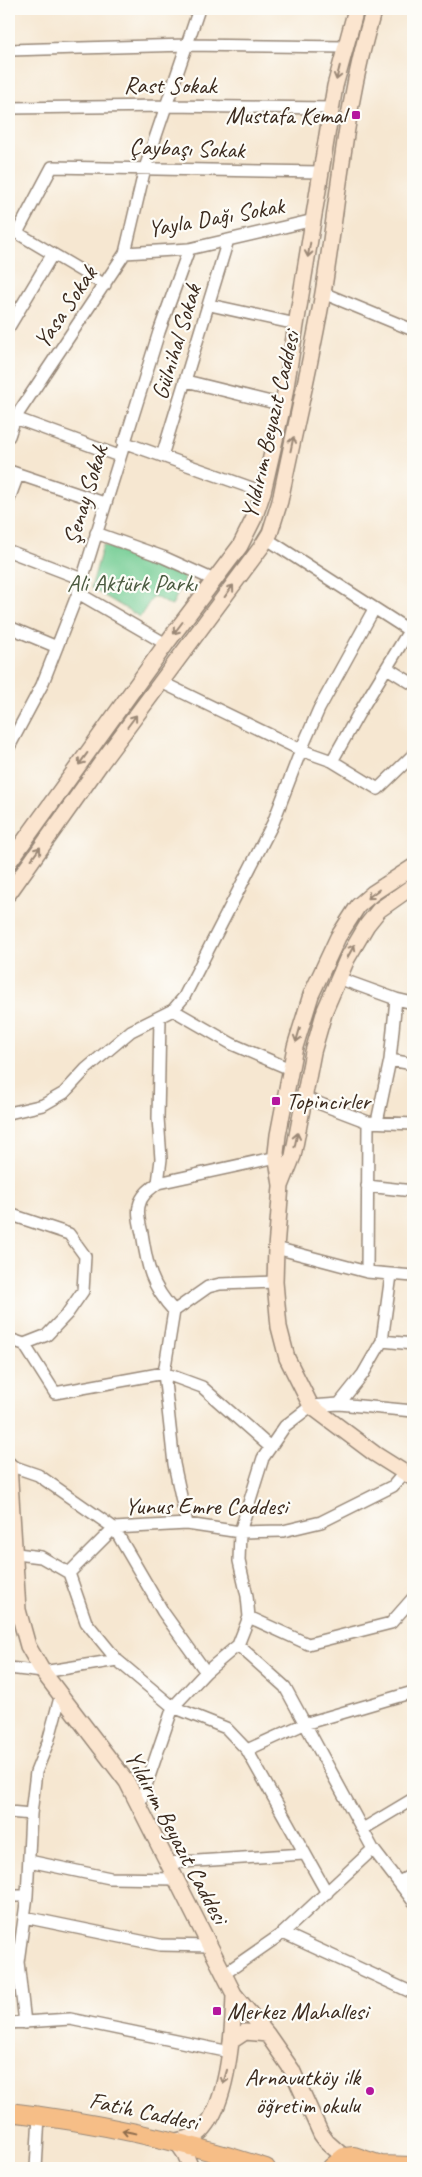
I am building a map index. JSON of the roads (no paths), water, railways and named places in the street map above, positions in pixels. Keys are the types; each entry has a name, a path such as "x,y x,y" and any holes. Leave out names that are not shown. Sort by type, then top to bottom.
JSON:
{"main road":[{"path":"9,862 243,540 252,522 262,492 283,405 314,220 320,172 345,47 356,9"},
{"name":"Yıldırım Beyazıt Caddesi","path":"9,893 95,771 267,539 280,501 323,294 348,118 362,48 374,9"},
{"path":"409,1475 375,1454 311,1406 287,1358 279,1327 275,1282 281,1186 277,1157 278,1134 297,1039 311,995 350,916 373,893 413,867"},
{"path":"281,1186 293,1156 319,1028 338,978 367,925 379,910 413,886"},
{"name":"Yıldırım Beyazıt Caddesi","path":"9,1465 11,1554 18,1610 28,1646 43,1672 114,1764 139,1806 234,1994 267,2034 292,2070 338,2163"},
{"path":"191,2168 185,2154 176,2141 192,2137 205,2126 215,2109 227,2072 231,2046 234,1994"},
{"path":"231,2046 245,2032 267,2034"},
{"name":"Fatih Caddesi","path":"9,2112 61,2118 176,2141 266,2168"},
{"path":"338,2163 354,2156 381,2165 413,2166"}],"street":[{"name":"Yasa Sokak","path":"9,436 15,418 125,253 145,168 199,9"},
{"path":"9,50 187,45 345,47"},
{"name":"Rast Sokak","path":"9,108 166,106 332,108"},
{"name":"Çaybaşı Sokak","path":"13,231 52,167 320,172"},
{"name":"Yayla Dağı Sokak","path":"125,253 189,248 314,220"},
{"path":"13,231 105,284"},
{"name":"Gülnihal Sokak","path":"162,456 210,305 228,240"},
{"name":"Şenay Sokak","path":"9,747 36,698 78,593 104,502 159,332 189,248"},
{"path":"9,327 52,255"},
{"path":"323,294 413,330"},
{"path":"210,305 296,324"},
{"path":"186,381 283,405"},
{"path":"15,418 119,456"},
{"path":"124,442 262,492"},
{"path":"9,499 13,473 104,502"},
{"path":"96,532 163,557 214,580"},
{"path":"267,539 374,610 411,632 387,668 332,761"},
{"path":"9,551 82,579"},
{"path":"78,593 166,644"},
{"path":"9,1113 43,1105 64,1092 86,1069 131,1031 173,1010 184,997 273,823 300,750 374,610"},
{"path":"9,627 57,647"},
{"path":"387,668 413,684"},
{"path":"161,682 300,750 332,761 378,789 413,755"},
{"path":"338,978 396,999 413,1003"},
{"path":"367,1272 368,1186 372,1122 390,1060 396,999"},
{"path":"173,1010 232,1044 290,1070"},
{"path":"158,1183 161,1159 158,1118 160,1018"},
{"path":"390,1060 413,1064"},
{"path":"305,1098 372,1122 413,1124"},
{"path":"174,1311 157,1291 148,1270 139,1216 139,1205 145,1194 158,1183 277,1157"},
{"path":"368,1186 413,1191"},
{"path":"9,1214 69,1234 85,1256 84,1290 67,1314 48,1335 24,1344 9,1339"},
{"path":"276,1248 367,1272 413,1276"},
{"path":"339,1404 363,1374 382,1341 390,1275"},
{"path":"187,1524 174,1464 164,1373 174,1311 208,1287 220,1284 275,1282"},
{"path":"382,1341 413,1344"},
{"path":"24,1344 54,1393 164,1373 202,1387 270,1446"},
{"path":"139,1806 172,1707 206,1672 238,1645 249,1618 247,1596 239,1562 240,1532 263,1458 270,1446 285,1426 311,1406 339,1404 413,1410"},
{"name":"Yunus Emre Caddesi","path":"9,1465 38,1475 114,1528 187,1524 240,1532 283,1531 322,1522 393,1486 409,1475"},
{"path":"69,1573 114,1528 163,1612 206,1672"},
{"path":"11,1554 41,1557 69,1573 86,1622 116,1660 172,1707 226,1728 247,1750 327,1893"},
{"path":"249,1618 308,1644 391,1623 413,1598"},
{"path":"238,1645 285,1687 373,1849 413,1900"},
{"path":"9,1668 43,1672 116,1660"},
{"path":"247,1750 304,1724 413,1692"},
{"path":"25,2023 13,1962 27,1896 31,1814 36,1772 48,1742 61,1694"},
{"path":"363,1829 413,1799"},
{"path":"9,1812 31,1814"},
{"path":"224,1974 284,1933 373,1849"},
{"path":"167,1863 304,1854"},
{"path":"28,1861 110,1878 176,1879"},
{"path":"399,1882 413,1874"},
{"path":"9,1896 27,1896"},
{"path":"24,1917 160,1945 211,1946"},
{"path":"284,1933 413,1993"},
{"path":"9,2023 70,2019 231,2046"},
{"path":"36,2168 39,2116"}],"place":[{"name":"Mustafa Kemal","path":"356,115"},
{"name":"Topincirler","path":"276,1101"},
{"name":"Merkez Mahallesi","path":"217,2011"},
{"name":"Arnavutköy ilk öğretim okulu","path":"370,2091"}],"park label":[{"name":"Ali Aktürk Parkı","path":"132,583"}]}
